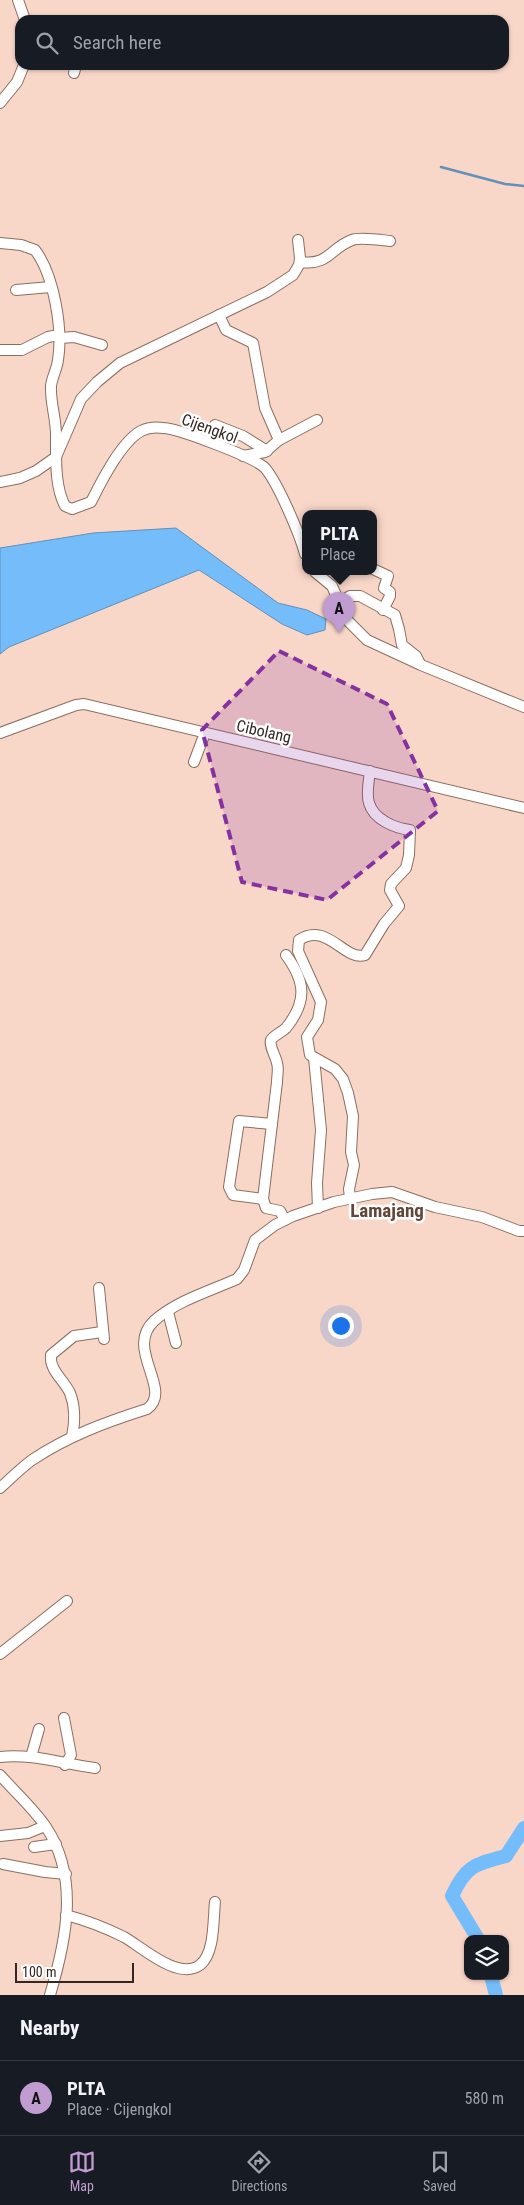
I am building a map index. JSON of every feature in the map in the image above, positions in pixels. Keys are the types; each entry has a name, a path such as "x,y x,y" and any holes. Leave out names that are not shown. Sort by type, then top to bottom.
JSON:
{"street":[{"path":"18,0 23,15"},
{"path":"0,103 17,82 22,70"},
{"path":"300,262 312,264 326,258 352,239 370,238 390,241"},
{"path":"0,482 20,478 36,471 56,458 81,400 97,382 120,363 268,292 293,275 300,262 298,240"},
{"path":"0,243 21,245 35,250 51,287 60,336 58,360 51,384 56,428 56,458"},
{"path":"16,290 51,287"},
{"path":"219,315 226,330 253,343 266,408 278,440"},
{"path":"0,350 22,350 48,338 60,336 74,337 102,345"},
{"path":"242,456 258,455 267,451 278,440 317,420"},
{"path":"215,425 243,436 267,451"},
{"name":"Cijengkol","path":"56,458 60,494 65,506 72,509 91,502 108,469 135,435 145,429 164,428 173,430 242,456 266,470 302,537"},
{"path":"377,571 388,576 384,588 390,592 390,596 383,610"},
{"path":"319,575 332,586 347,620 367,640 524,708"},
{"path":"340,602 350,596 360,596 395,615 402,645 416,656 421,665"},
{"name":"Cibolang","path":"0,733 76,705 84,704 524,808"},
{"path":"194,762 205,733"},
{"path":"350,1198 348,1189 354,1165 351,1152 354,1116 343,1079 335,1070 310,1055 306,1037 318,1020 321,1002 298,951 299,940 310,934 320,935 357,956 365,955 384,924 399,906 390,890 391,884 405,871 409,855 410,830 389,825 375,812 369,803 370,771"},
{"path":"285,1220 280,1211 266,1208 263,1199 278,1064 271,1043 272,1039 285,1029 290,1022 298,1008 303,988 296,969 286,955"},
{"path":"314,1058 321,1130 317,1184 318,1208"},
{"path":"263,1199 233,1195 229,1187 238,1121 272,1124"},
{"path":"0,1488 30,1461 72,1437 111,1420 147,1409 153,1405 157,1392 146,1361 145,1342 153,1322 175,1307 236,1279 244,1270 255,1240 285,1220 350,1198 392,1192 435,1207 482,1217 519,1231 524,1231"},
{"path":"72,1437 75,1414 72,1399 66,1386 53,1368 52,1355 74,1336 103,1335 98,1288"},
{"path":"175,1307 176,1343"},
{"path":"0,1654 67,1600"},
{"path":"64,1718 71,1755 65,1765"},
{"path":"31,1758 39,1729"},
{"path":"0,1757 19,1755 65,1765 95,1768"},
{"path":"0,1775 45,1826 56,1844 66,1874 68,1903 59,1965 50,1995"},
{"path":"0,1836 28,1832 45,1826"},
{"path":"34,1847 56,1844"},
{"path":"3,1864 66,1874"},
{"path":"66,1915 82,1919 121,1936 147,1954 166,1963 177,1967 192,1968 200,1964 208,1952 215,1902"}],"highlighted area":[{"path":"279,651 387,704 438,811 327,900 242,882 202,730"}],"water":[{"path":"176,528 278,603 307,610 326,619 325,630 307,635 282,624 199,570 9,647 0,654 0,548 93,533"}],"waterway":[{"path":"441,167 505,184 524,186"},
{"path":"476,1935 452,1896 462,1878 473,1867 506,1856 524,1828"},
{"path":"492,1980 496,1995"}],"place":[{"name":"PLTA","path":"339,633"}],"district":[{"name":"Lamajang","path":"387,1210"}]}
